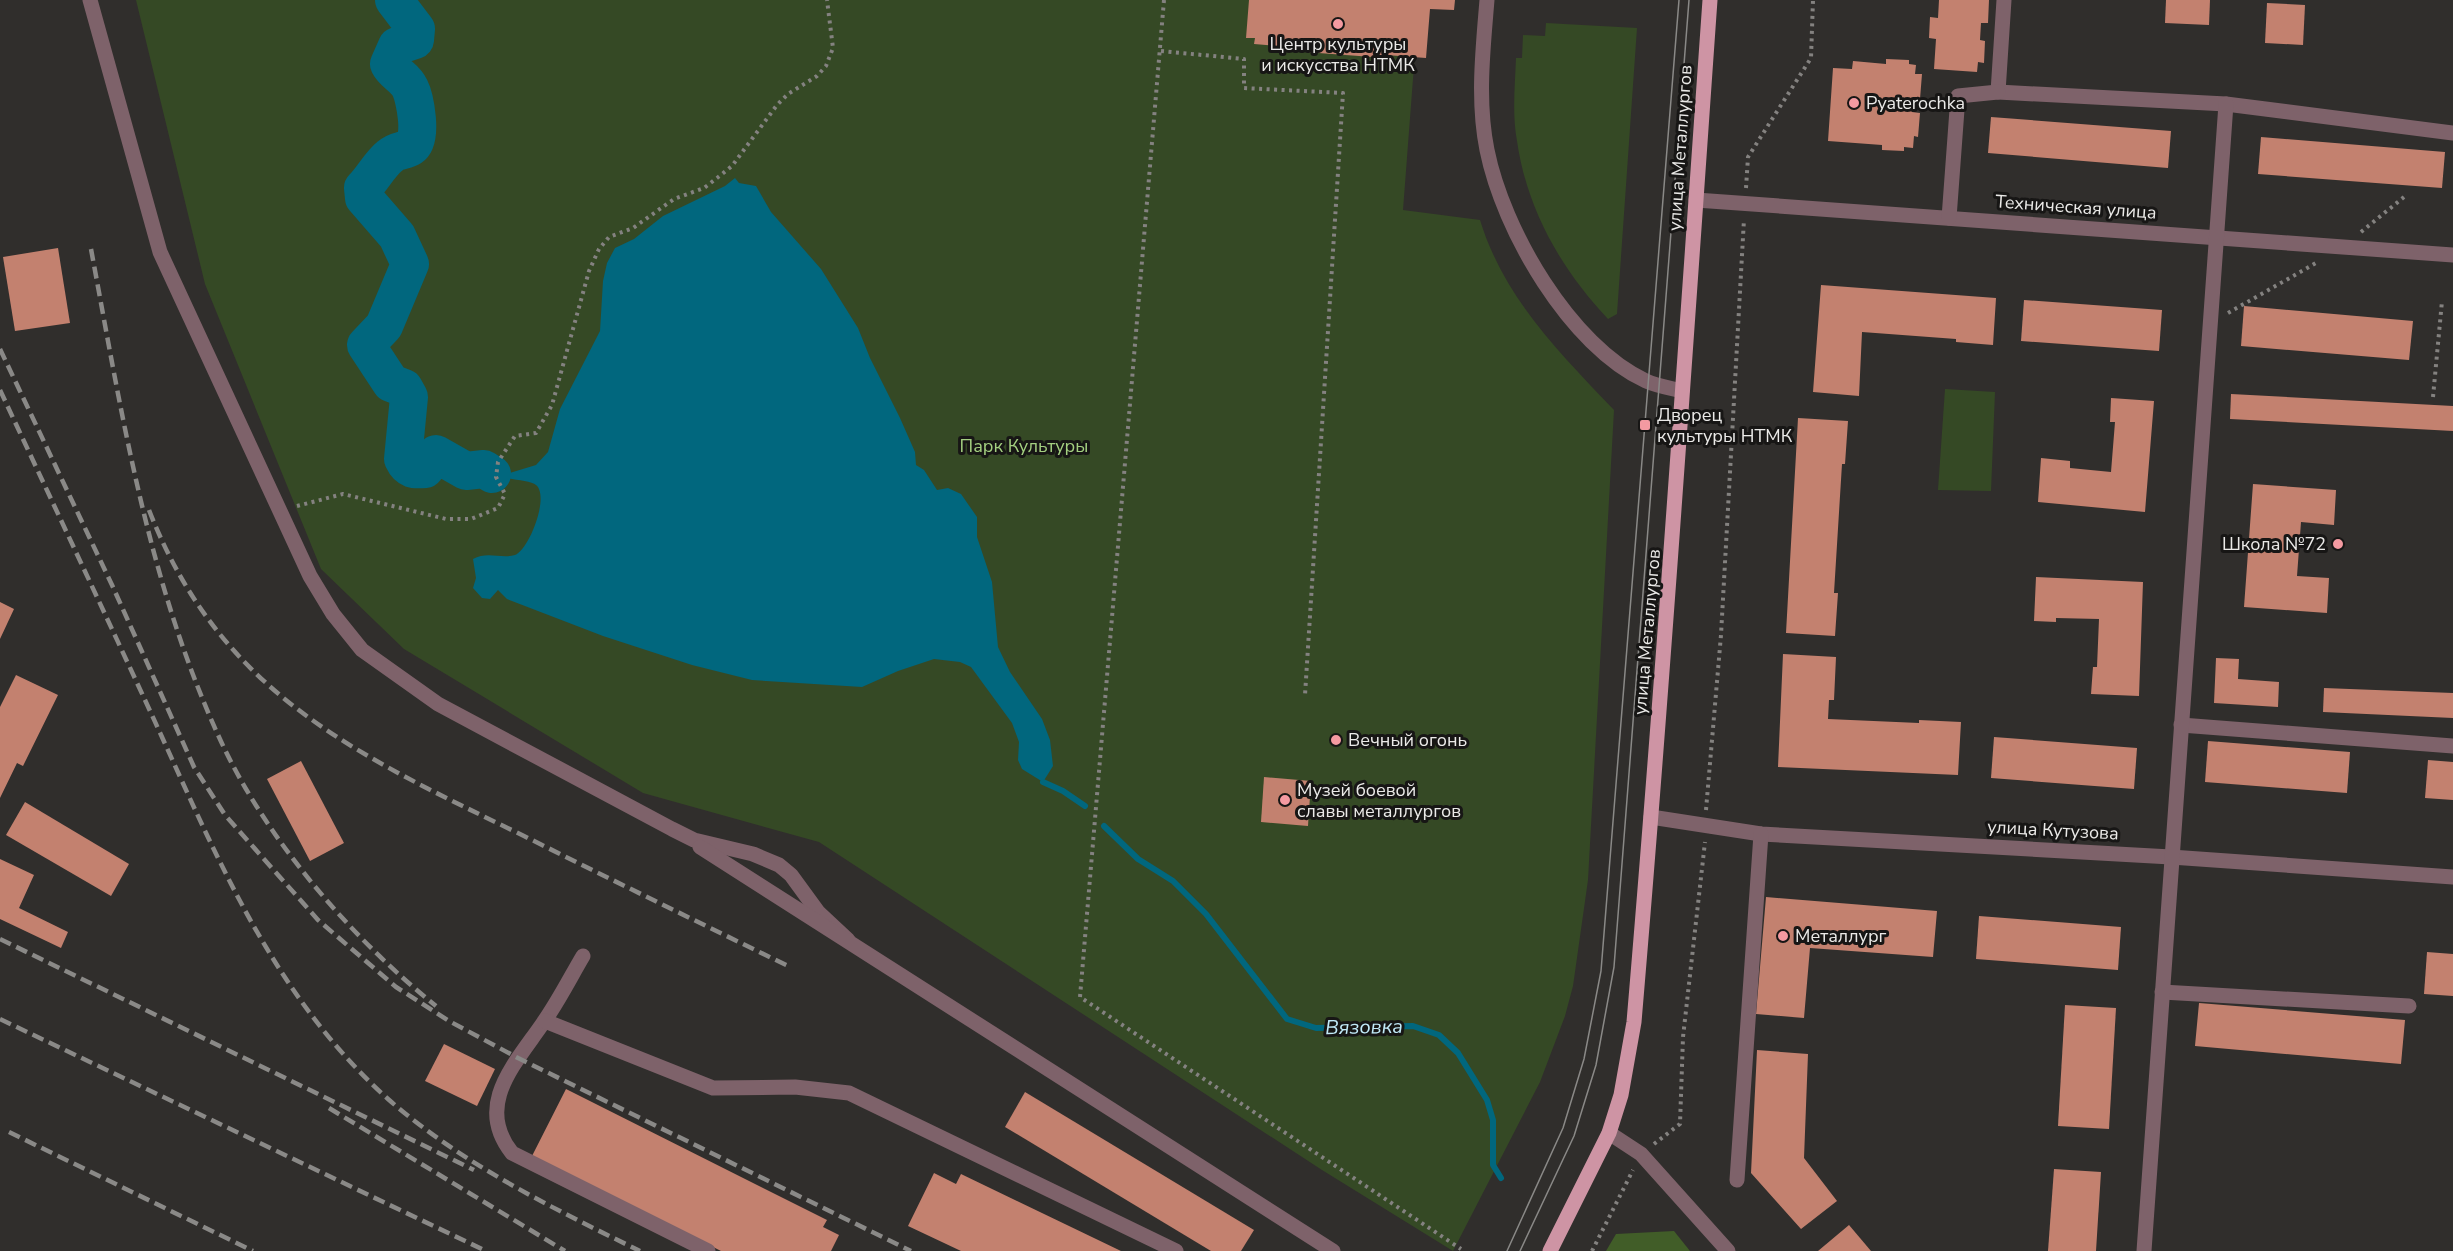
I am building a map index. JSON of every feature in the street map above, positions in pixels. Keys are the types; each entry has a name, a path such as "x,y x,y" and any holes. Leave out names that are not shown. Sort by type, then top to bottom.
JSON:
{"main road":[{"name":"улица Металлургов","path":"1550,1251 1609,1133 1620,1095 1632,1031 1677,496 1682,391 1710,0"}],"street":[{"path":"90,0 160,252 310,576 333,614 362,650 438,704 672,829 694,840 753,854 779,865 791,875 818,912 848,940"},
{"path":"1487,0 1481,86 1486,149 1500,197 1522,246 1560,302 1598,346 1640,378 1682,391"},
{"path":"1998,92 2004,0"},
{"path":"1949,218 1958,96 1998,92 2226,104 2453,133"},
{"path":"2144,1251 2209,323 2218,237 2218,184 2226,104"},
{"name":"Техническая улица","path":"1696,200 2453,255"},
{"path":"2181,725 2453,746"},
{"name":"улица Кутузова","path":"1651,817 1704,823 1761,834 2171,857 2453,877"},
{"path":"672,829 1333,1251"},
{"path":"1737,1180 1761,834"},
{"path":"583,956 545,1021 518,1058 497,1100 498,1128 503,1141 513,1153 708,1251"},
{"path":"2162,992 2409,1006"},
{"path":"545,1021 713,1088 795,1087 849,1093 1176,1251"},
{"path":"1609,1133 1641,1154 1728,1251"}],"path":[{"path":"280,511 343,494 446,519 471,519 498,508 505,494 496,477 498,462 516,436 536,433 542,427 552,405 589,271 599,249 609,237 633,228 674,199 704,188 717,178 732,166 788,94 817,76 825,66 833,48 827,0"},
{"path":"1164,0 1161,51 1150,142 1080,997 1461,1249"},
{"path":"1592,1251 1641,1154 1680,1124 1683,1037 1706,855 1704,823 1711,770 1721,635 1748,158 1811,58 1813,0"},
{"path":"1161,51 1244,59 1244,88 1343,93 1305,695"},
{"path":"2209,323 2342,248 2404,197"},
{"path":"2433,397 2442,301"}],"green space":[{"name":"Парк Культуры","path":"136,0 1419,0 1403,210 1480,220 1490,248 1518,299 1573,367 1614,410 1588,880 1573,986 1565,1016 1540,1082 1453,1251 1322,1170 819,842 643,793 404,649 321,569 205,284"},
{"path":"1546,23 1637,28 1617,314 1608,319 1575,280 1561,259 1538,214 1522,166 1515,120 1516,58 1522,58 1523,35 1545,36"},
{"path":"1945,389 1995,392 1991,491 1938,490"},
{"path":"1674,1231 1690,1251 1606,1251 1616,1234"}],"water":[{"path":"735,178 739,183 756,186 771,212 821,269 858,328 915,452 916,465 924,470 937,490 948,488 961,494 977,517 977,537 992,582 998,647 1010,672 1042,719 1050,740 1053,766 1043,782 1022,769 1018,760 1019,742 1012,723 971,667 960,662 934,659 898,671 862,687 752,680 692,665 603,636 507,599 498,590 490,599 482,598 473,588 476,578 473,559 484,556 515,555 526,544 531,534 539,511 540,491 533,483 500,476 536,465 548,452 560,409 600,331 603,281 607,263 615,248 634,239 663,216 725,186"}],"building":[{"name":"Центр культуры и искусства НТМК","path":"1249,0 1455,0 1454,10 1430,9 1426,58 1386,55 1386,58 1305,52 1306,48 1254,44 1255,38 1246,38"},
{"path":"1939,0 1989,0 1988,23 1981,23 1980,40 1985,41 1984,63 1978,62 1977,72 1934,69 1936,39 1929,38 1930,17 1938,18"},
{"path":"2166,0 2210,0 2209,25 2165,23"},
{"path":"2267,3 2305,5 2303,45 2265,43"},
{"path":"1886,59 1909,60 1909,64 1916,65 1915,74 1922,74 1920,99 1914,98 1912,112 1920,113 1918,137 1914,136 1913,148 1904,147 1904,151 1882,150 1882,145 1828,141 1833,68 1852,69 1853,61 1886,64"},
{"path":"1991,117 2171,131 2168,168 1988,153"},
{"path":"2261,137 2445,152 2442,188 2258,174"},
{"path":"58,248 70,323 15,331 3,257"},
{"path":"1821,285 1996,298 1993,345 1956,342 1956,339 1862,332 1859,396 1813,392"},
{"path":"2024,300 2162,310 2159,351 2021,341"},
{"path":"2244,306 2413,321 2409,360 2241,346"},
{"path":"2231,394 2453,406 2453,431 2230,419"},
{"path":"2111,398 2154,401 2145,512 2038,502 2041,458 2070,461 2070,468 2111,472 2115,422 2110,422"},
{"path":"1798,418 1848,421 1845,464 1842,464 1834,593 1838,593 1835,636 1786,633"},
{"path":"2253,484 2336,490 2334,525 2301,522 2297,576 2329,578 2327,613 2244,607"},
{"path":"2036,577 2143,582 2139,696 2091,694 2093,667 2097,667 2099,619 2056,618 2056,622 2034,621"},
{"path":"0,602 14,609 0,639"},
{"path":"1783,654 1836,657 1834,700 1829,700 1828,719 1919,723 1919,720 1961,722 1958,775 1778,767"},
{"path":"2216,658 2239,659 2238,679 2279,682 2278,707 2214,703"},
{"path":"16,675 58,695 23,766 17,763 0,798 0,707"},
{"path":"2324,688 2453,693 2453,718 2323,712"},
{"path":"1994,737 2137,748 2134,789 1991,778"},
{"path":"2208,741 2350,752 2347,793 2205,782"},
{"path":"2428,760 2453,762 2453,800 2425,798"},
{"path":"301,761 344,843 310,861 267,779"},
{"path":"1264,777 1311,781 1308,826 1261,822"},
{"path":"25,802 129,864 111,896 6,835"},
{"path":"0,859 34,875 19,908 68,932 61,948 0,919"},
{"path":"1766,897 1937,911 1933,957 1810,948 1804,1018 1756,1014"},
{"path":"1979,916 2121,927 2118,970 1976,959"},
{"path":"2427,952 2453,954 2453,996 2424,994"},
{"path":"2199,1003 2405,1020 2401,1064 2195,1046"},
{"path":"2065,1005 2116,1008 2109,1129 2058,1126"},
{"path":"444,1044 495,1069 477,1106 425,1081"},
{"path":"1757,1050 1808,1054 1804,1158 1837,1201 1801,1229 1751,1173"},
{"path":"566,1089 827,1220 823,1227 839,1235 831,1251 721,1251 532,1156"},
{"path":"1025,1092 1254,1230 1241,1251 1211,1251 1005,1127"},
{"path":"2054,1169 2101,1172 2096,1251 2048,1251"},
{"path":"934,1173 956,1184 961,1174 1121,1251 961,1251 908,1226"},
{"path":"1849,1225 1871,1251 1818,1251"}],"waterway":[{"name":"Вязовка","path":"394,0 416,29 415,40 397,46 389,64 408,84 412,93 416,109 417,136 411,147 392,154 363,188 364,198 397,236 410,264 384,326 366,345 391,383 404,388 409,397 403,459 407,465 415,469 425,469 436,454 466,471 484,469 492,474"},
{"name":"Вязовка","path":"1043,782 1063,791 1085,806"},
{"name":"Вязовка","path":"1104,826 1138,859 1173,881 1206,914 1287,1019 1316,1028 1413,1026 1439,1035 1458,1053 1487,1100 1493,1120 1493,1165 1501,1178"}],"tram line":[{"path":"1507,1251 1563,1128 1584,1059 1601,971 1679,0"},
{"path":"1520,1251 1574,1136 1596,1065 1614,967 1689,0"}],"railway":[{"path":"91,249 126,435 155,558 194,678 219,737 260,812 312,884 373,949 436,1006"},
{"path":"0,349 112,585 194,767 225,815 318,920 396,987 449,1021 518,1058 911,1251"},
{"path":"0,390 223,869 278,967 311,1014 347,1058 388,1099 446,1144 541,1201 640,1251"},
{"path":"149,510 179,574 215,628 256,673 301,712 351,746 406,777 788,966"},
{"path":"0,939 474,1170"},
{"path":"0,1019 486,1251"},
{"path":"329,1108 565,1251"},
{"path":"9,1132 253,1251"}],"place":[{"name":"Центр культуры и искусства НТМК","path":"1338,24"},
{"name":"Pyaterochka","path":"1854,103"},
{"name":"Дворец культуры НТМК","path":"1645,425"},
{"name":"Школа №72","path":"2338,544"},
{"name":"Вечный огонь","path":"1336,740"},
{"name":"Музей боевой славы металлургов","path":"1285,800"},
{"name":"Металлург","path":"1783,936"}]}
